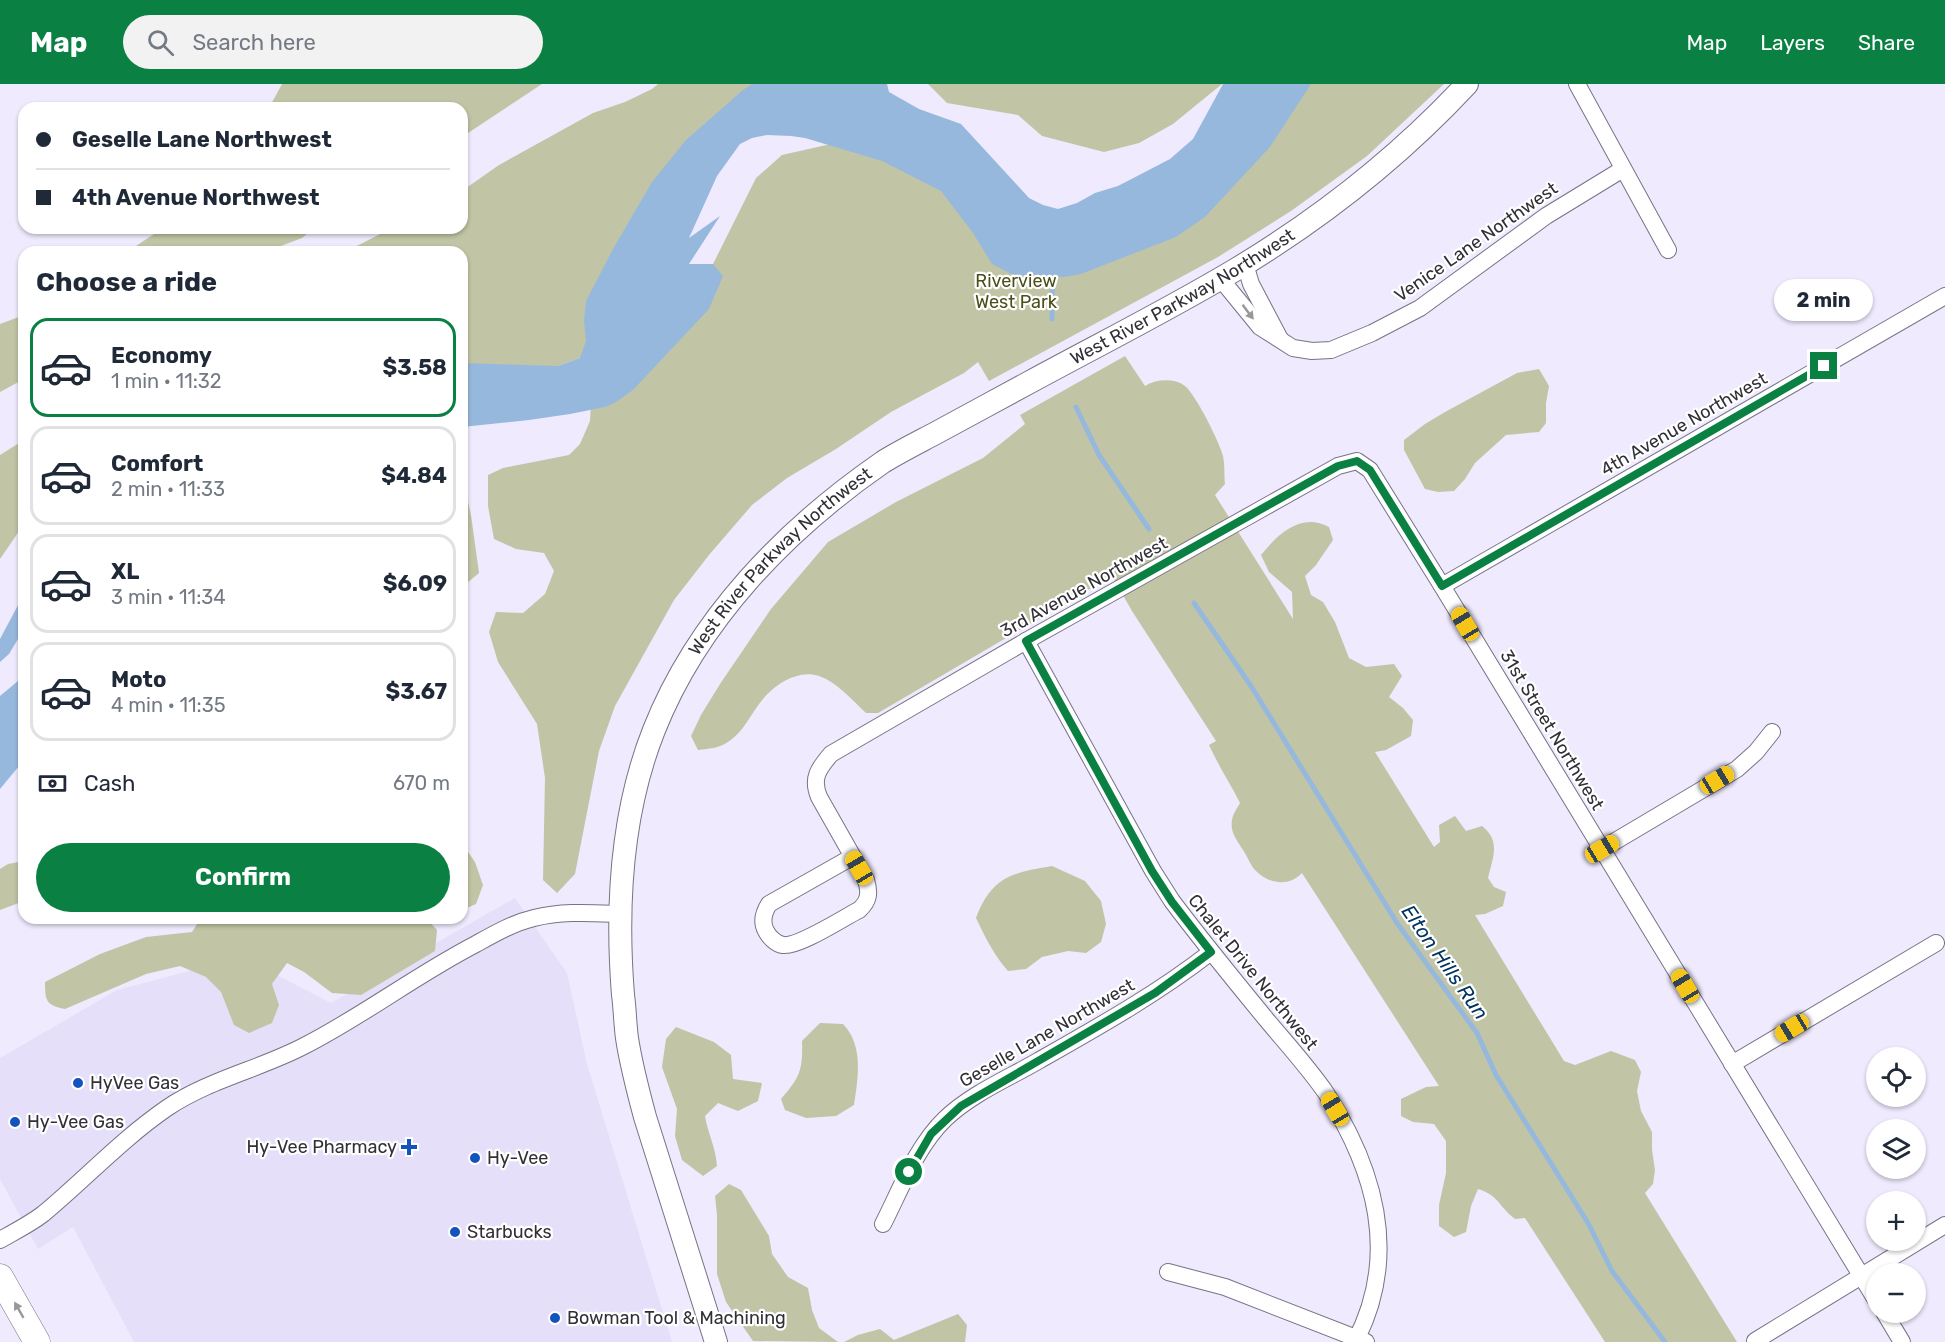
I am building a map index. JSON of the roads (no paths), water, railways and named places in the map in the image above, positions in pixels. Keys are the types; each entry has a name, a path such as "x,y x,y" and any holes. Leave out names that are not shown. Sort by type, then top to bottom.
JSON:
{"main road":[{"name":"West River Parkway Northwest","path":"716,1342 645,1117 627,1036 620,914 630,817 648,746 670,694 707,633 729,603 756,572 827,503 887,460 1245,264 1341,199 1438,114 1467,84"},
{"path":"0,1277 37,1342"}],"street":[{"path":"1577,84 1668,250"},
{"name":"Venice Lane Northwest","path":"1220,278 1260,327 1293,348 1312,351 1331,350 1372,333 1420,308 1546,216 1623,169"},
{"path":"1245,264 1251,284 1281,340"},
{"name":"4th Avenue Northwest","path":"1442,586 1945,296"},
{"name":"31st Street Northwest","path":"1357,461 1370,470 1442,586 1866,1283"},
{"name":"3rd Avenue Northwest","path":"852,856 815,786 817,772 831,754 1026,641 1338,466 1357,461"},
{"name":"Chalet Drive Northwest","path":"1026,641 1152,871 1172,902 1324,1091 1363,1161 1374,1198 1379,1234 1379,1267 1360,1341"},
{"path":"1602,849 1737,769 1756,752 1772,732"},
{"path":"852,856 869,889 869,895 863,906 800,942 785,945 772,939 765,930 763,921 769,904 852,856"},
{"path":"0,1240 42,1214 145,1124 170,1106 205,1088 303,1047 366,1012 421,975 498,932 533,919 567,913 620,914"},
{"path":"1732,1064 1936,943"},
{"name":"Geselle Lane Northwest","path":"883,1224 931,1134 953,1112 1155,993 1211,952"},
{"path":"1755,1341 1945,1225"},
{"path":"1168,1272 1225,1287 1360,1341"},
{"path":"1891,1323 1902,1342"}],"water":[{"path":"752,84 887,84 889,92 919,109 961,124 1029,198 1058,209 1118,186 1170,159 1193,139 1223,84 1311,84 1270,147 1205,217 1176,237 1081,274 1064,277 1011,274 992,264 973,233 941,191 882,161 805,138 767,135 752,138 740,144 717,176 689,238 720,216 689,264 713,264 723,276 709,309 633,390 605,407 529,420 468,426 468,363 558,366 580,358 586,341 584,321 586,301 652,182 686,140"},
{"path":"18,605 18,639 9,654 0,662 0,639"},
{"path":"18,681 18,767 0,789 0,696"}],"waterway":[{"name":"Elton Hills Run","path":"1052,319 1052,291 1057,270"},
{"name":"Elton Hills Run","path":"1076,407 1099,455 1149,529"},
{"name":"Elton Hills Run","path":"1194,603 1251,686 1397,923 1477,1033 1496,1075 1588,1223 1612,1271 1665,1342"}],"place":[{"name":"HyVee Gas","path":"78,1083"},
{"name":"Hy-Vee Gas","path":"15,1122"},
{"name":"Hy-Vee Pharmacy","path":"409,1147"},
{"name":"Hy-Vee","path":"475,1158"},
{"name":"Starbucks","path":"455,1232"},
{"name":"Bowman Tool & Machining","path":"555,1318"}],"park label":[{"name":"Riverview West Park","path":"1016,291"}]}
